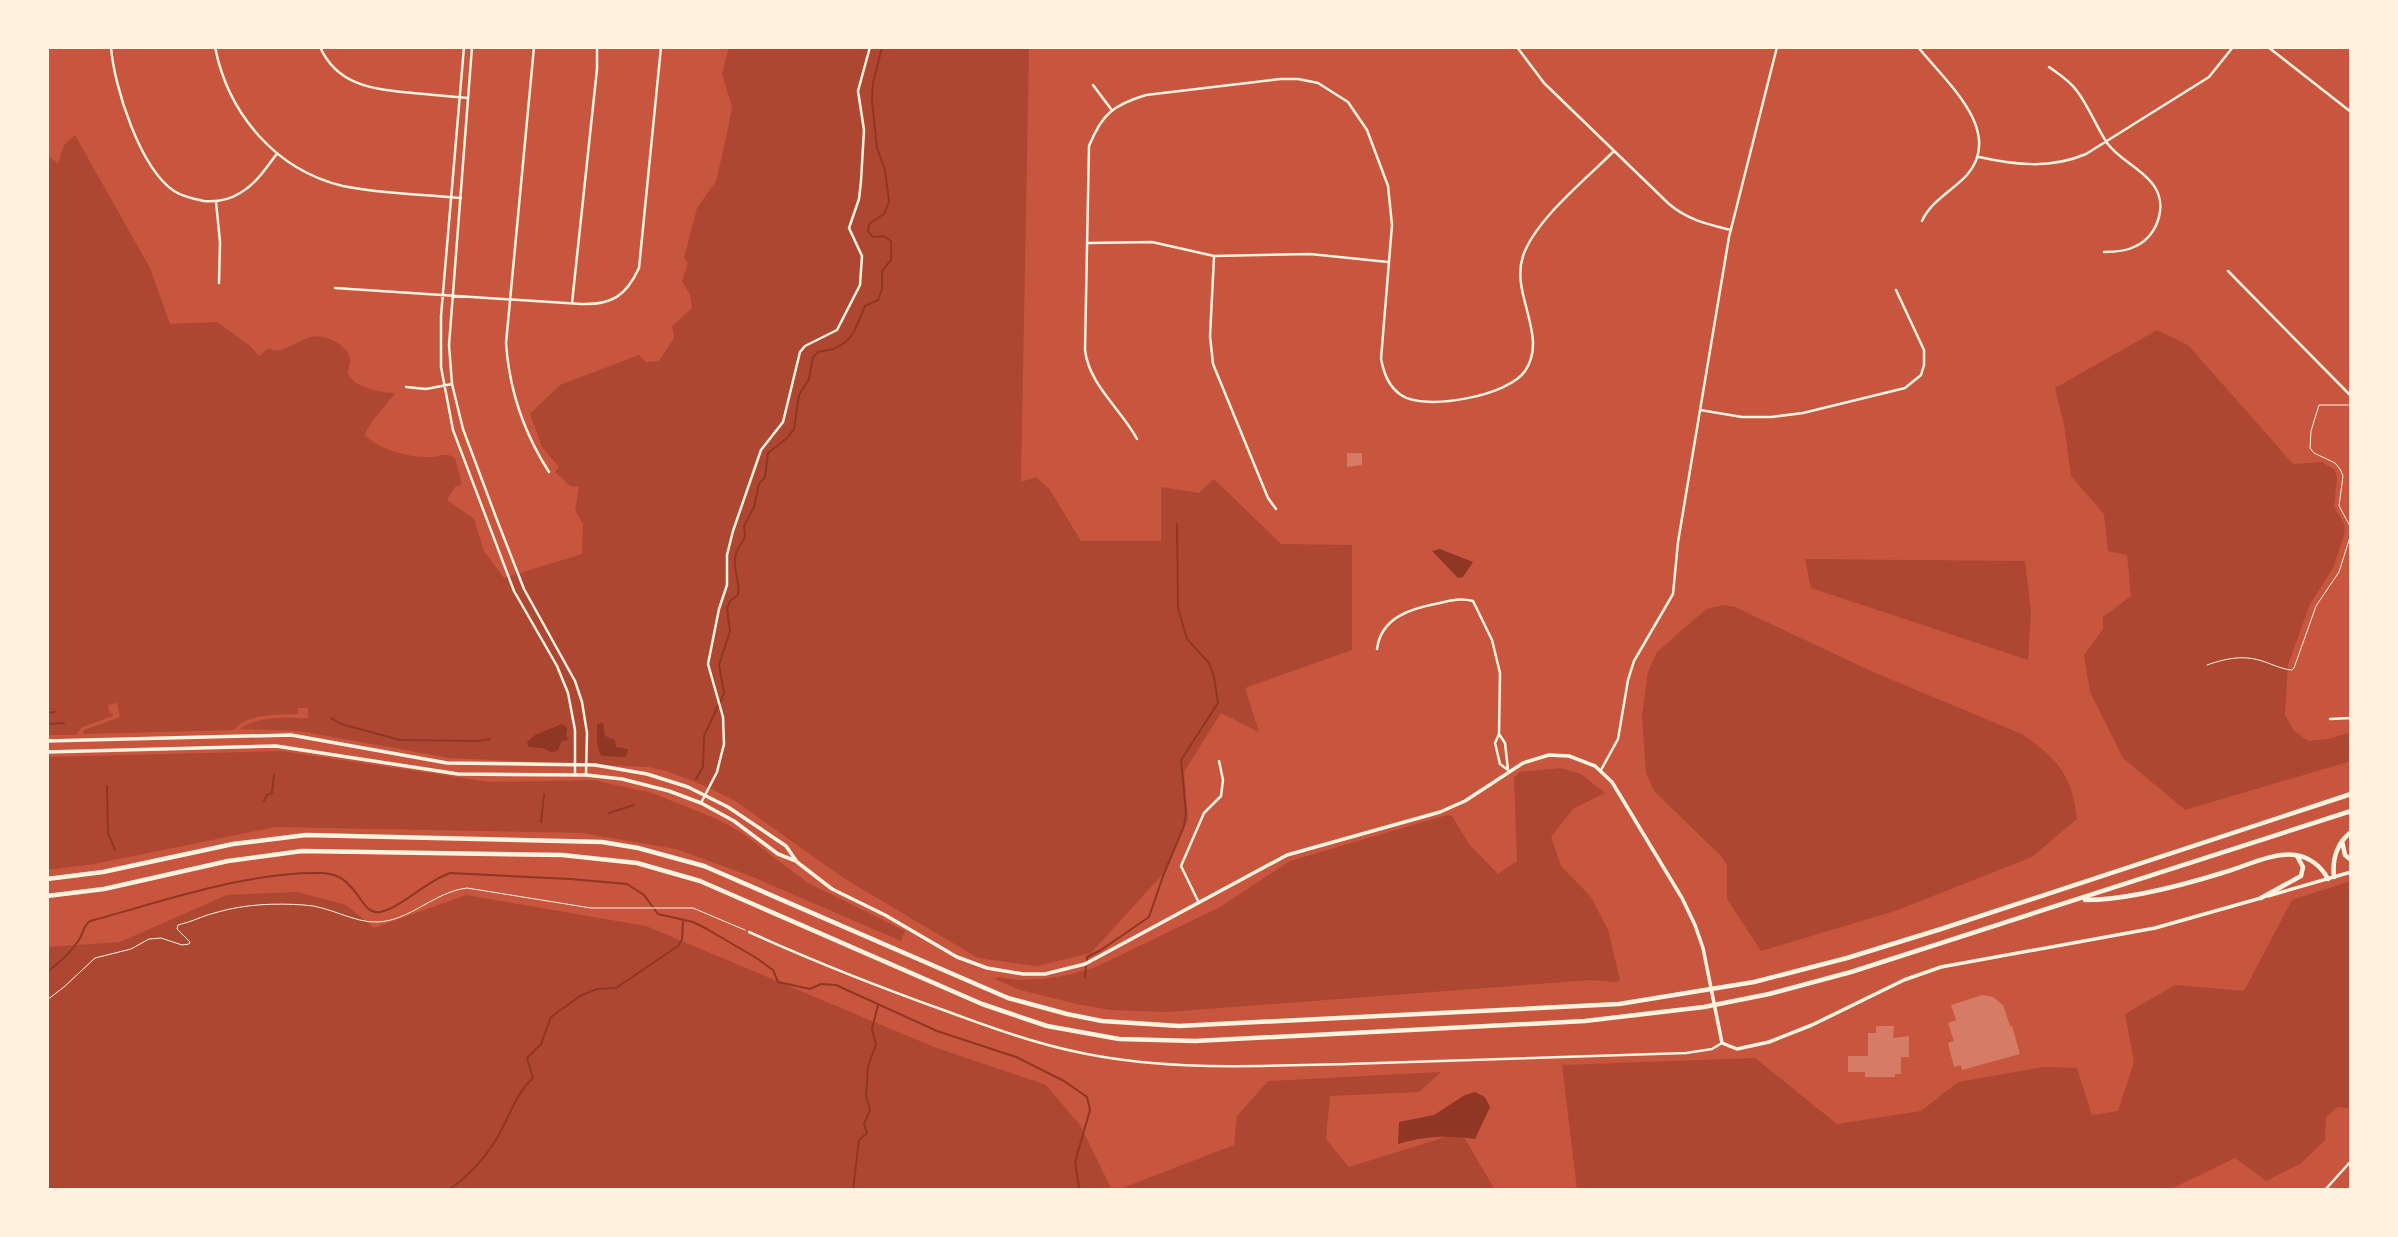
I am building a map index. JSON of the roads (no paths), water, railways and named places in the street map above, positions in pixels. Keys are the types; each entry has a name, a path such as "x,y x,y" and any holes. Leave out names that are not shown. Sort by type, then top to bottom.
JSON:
{"highway":[{"path":"47,879 103,872 233,844 306,835 602,842 638,848 704,866 1008,998 1102,1021 1180,1026 1619,1004 1754,982 1847,958 1941,929 2351,794"},
{"path":"47,897 104,889 228,861 302,851 562,855 599,858 636,863 711,886 1015,1016 1079,1033 1155,1041 1585,1021 1691,1009 1812,983 2082,900 2351,811"},
{"path":"2334,877 2335,854 2342,840 2351,832"},
{"path":"2342,840 2345,855 2351,860"},
{"path":"2082,900 2109,900 2219,874 2274,857 2297,855 2312,861 2328,879"},
{"path":"2260,898 2301,876 2303,867 2297,855"}],"main road":[{"path":"47,741 274,734 447,763 586,765 647,774 705,795 748,819 786,846 797,862"},
{"path":"47,752 276,746 458,774 586,775 644,783 701,803 733,821 778,854 797,862 832,888 957,957 987,968 1023,974 1045,974 1085,964 1287,855 1453,807 1508,770 1538,757 1560,755 1584,760 1601,770 1627,803 1687,908 1698,934 1722,1044 1733,1049 1778,1039 1904,979 1941,967 2155,928 2351,872"}],"street":[{"path":"111,47 128,118 155,171 175,192 191,199 216,202 238,195 255,183 276,155"},
{"path":"215,47 230,95 248,125 276,155 305,172 340,185 372,191 461,198"},
{"path":"320,47 333,69 355,84 377,90 468,98"},
{"path":"464,47 441,343 444,386 453,430 514,591 557,666 568,694 575,730 575,775"},
{"path":"472,47 449,345 452,384 463,429 524,589 578,689 586,724 586,775"},
{"path":"534,47 506,343 512,389 538,454 549,472"},
{"path":"572,303 597,69 597,47"},
{"path":"335,288 598,304 619,297 631,285 639,268 661,47"},
{"path":"701,803 722,759 724,744 721,706 708,664 719,609 727,585 727,555 746,491 761,450 783,422 800,352 805,346 837,330 860,285 862,256 849,228 859,199 861,181 864,130 858,91 870,47"},
{"path":"1517,47 1544,83 1613,152 1683,216 1731,230"},
{"path":"1601,770 1618,739 1634,661 1674,592 1677,548 1731,230 1777,47"},
{"path":"1918,47 1969,111 1978,126 1980,141 1979,158 1967,174 1935,203 1922,221"},
{"path":"1979,158 2005,163 2068,162 2107,142 2209,77 2233,47"},
{"path":"2268,47 2351,112"},
{"path":"2049,67 2068,80 2078,92 2116,154 2152,183 2157,191 2160,207 2155,227 2149,236 2133,248 2105,252"},
{"path":"1137,439 1096,380 1086,360 1090,146 1097,128 1111,109 1146,95 1280,79 1318,83 1348,102 1367,130 1388,186 1392,225 1381,359 1383,372 1402,396 1431,403 1503,389 1515,383 1525,372 1531,361 1532,334 1520,277 1522,257 1544,220 1613,152"},
{"path":"1093,85 1111,109"},
{"path":"216,202 220,242 219,283"},
{"path":"1088,243 1162,242 1194,253 1214,256 1310,254 1388,262"},
{"path":"1214,256 1210,336 1213,364 1268,498 1276,509"},
{"path":"2228,271 2351,396"},
{"path":"1700,410 1742,417 1771,417 1803,413 1905,388 1921,375 1924,350 1896,290"},
{"path":"406,387 426,390 452,384"},
{"path":"1377,649 1378,639 1400,614 1418,607 1463,598 1473,601 1492,640 1500,673 1499,734 1495,743 1500,764 1508,770"},
{"path":"2330,719 2351,718"},
{"path":"1499,734 1505,743 1508,770"},
{"path":"1199,903 1181,866 1205,813 1221,796 1223,780 1219,761"},
{"path":"749,932 820,964 988,1027 1064,1049 1111,1059 1157,1064 1211,1065 1512,1060 1686,1053 1712,1049 1722,1044"},
{"path":"2325,1190 2351,1161"}],"lane":[{"path":"2207,665 2224,659 2249,658 2285,670 2294,668 2316,606 2339,572 2350,537 2350,526 2339,506 2343,476 2335,463 2314,453 2310,448 2311,431 2319,405 2351,405"}],"waterway":[{"path":"696,779 703,767 704,736 724,693 719,665 730,631 727,608 731,600 738,595 736,555 745,536 744,526 754,507 759,484 765,477 768,453 794,429 799,395 809,379 813,357 818,352 834,349 847,341 854,332 865,306 878,300 882,289 882,271 891,260 891,241 884,236 873,237 868,231 869,224 884,214 889,202 885,170 877,148 872,101 873,83 882,47"},
{"path":"1087,960 1087,957 1149,917 1184,826 1186,813 1181,760 1218,703 1209,663 1187,639 1178,608 1177,524"},
{"path":"47,713 55,712"},
{"path":"331,718 341,724 400,740 490,739"},
{"path":"47,724 64,723"},
{"path":"264,801 267,795 272,793 274,775"},
{"path":"107,786 108,833 115,850"},
{"path":"541,822 544,795"},
{"path":"609,813 634,805"},
{"path":"47,972 72,949 90,921 205,889 265,877 322,873 334,875 344,880 373,912 388,910 450,873 627,884 644,895 658,914 693,922 758,959 773,970 778,982 810,989 821,984 836,985 937,1031 1016,1057 1064,1081 1087,1097 1090,1110 1075,1162 1079,1187 1077,1190"},
{"path":"449,1190 484,1157 499,1135 516,1100 533,1078 527,1058 541,1044 551,1017 580,996 597,989 616,988 678,946 682,940 683,920"},
{"path":"1085,977 1086,966"},
{"path":"853,1190 859,1140 867,1133 864,1124 870,1110 866,1096 868,1066 876,1045 872,1029 878,1005"}]}
